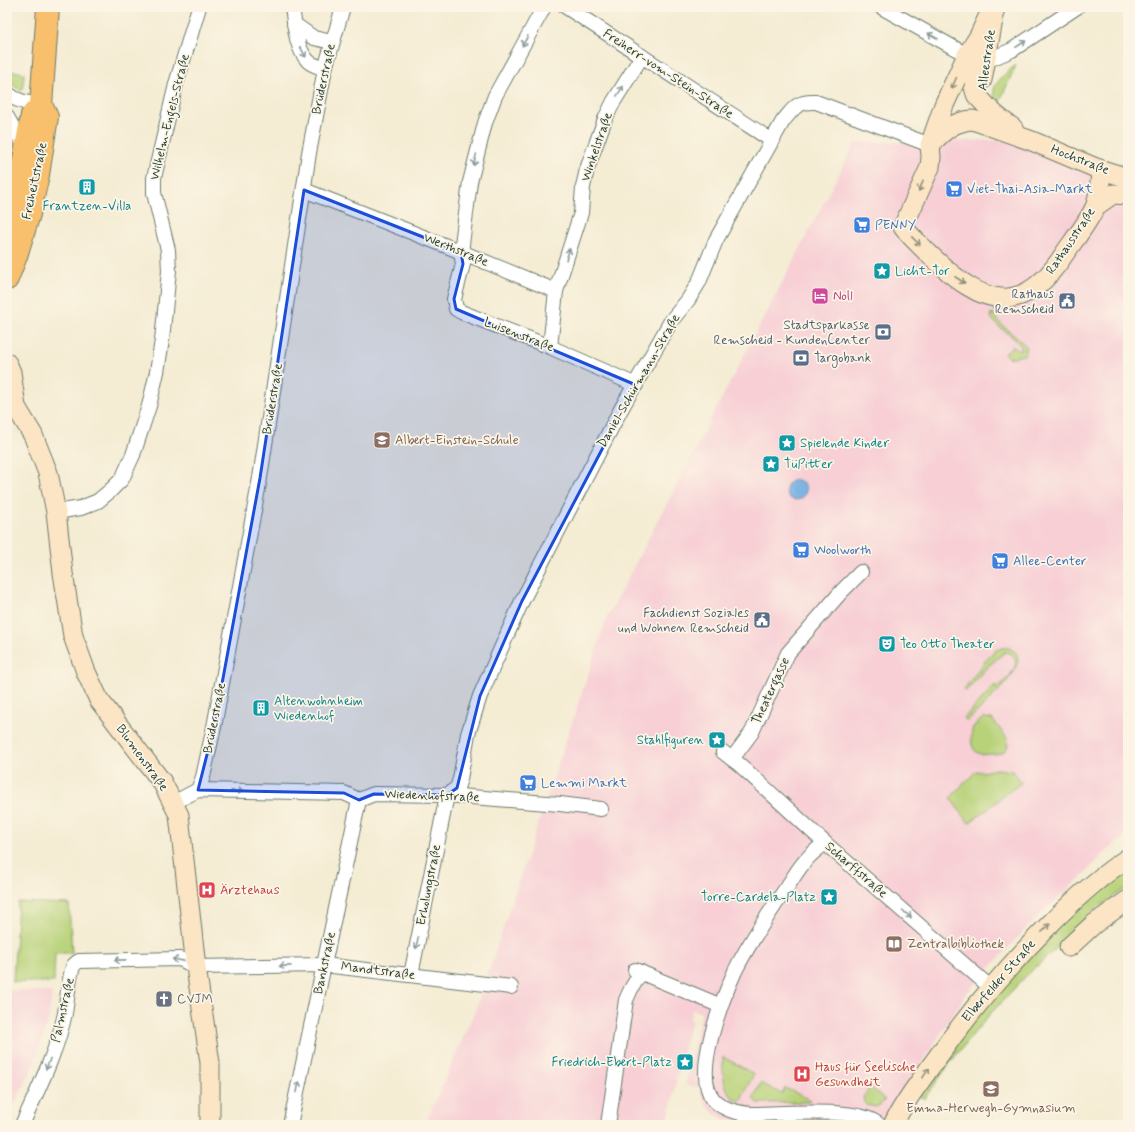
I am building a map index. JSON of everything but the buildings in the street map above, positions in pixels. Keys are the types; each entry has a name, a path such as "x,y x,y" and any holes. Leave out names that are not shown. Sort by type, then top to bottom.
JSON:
{"main road":[{"name":"Freiheitstraße","path":"7,279 29,214 38,175 47,117 41,105 48,7"},
{"name":"Freiheitstraße","path":"7,224 21,176 32,115 41,105"}],"street":[{"name":"Wilhelm-Engels-Straße","path":"56,512 81,508 98,501 122,479 133,456 149,406 157,372 162,340 169,271 168,250 154,193 154,178 176,84 199,7"},
{"path":"292,7 297,40 303,54 309,62 325,70"},
{"name":"Brüderstraße","path":"198,790 203,777 214,727 260,478 309,153 325,70 343,7"},
{"path":"461,252 470,182 485,123 495,96 544,7"},
{"name":"Freiherr-vom-Stein-Straße","path":"566,7 771,140"},
{"path":"880,7 967,55"},
{"path":"986,61 1012,50 1077,7"},
{"name":"Alleestraße","path":"996,10 988,17 979,36 967,55 944,105 930,145 930,167 903,227 952,275 968,286 995,297 1013,297"},
{"name":"Alleestraße","path":"982,101 981,90 996,10"},
{"path":"294,24 314,38 332,42"},
{"name":"Alleestraße","path":"967,55 973,59 977,65 975,91 976,95 982,101"},
{"name":"Winkelstraße","path":"556,291 581,213 583,187 593,148 614,101 642,56"},
{"path":"7,94 22,102 41,105"},
{"name":"Hochstraße","path":"982,101 984,105 1003,122 1032,141"},
{"name":"Daniel-Schürmann-Straße","path":"447,795 457,788 468,734 480,696 522,601 620,411 671,321 688,300 699,282 716,240 783,121 794,108 805,102 816,102 930,145"},
{"path":"7,117 16,133 26,146"},
{"name":"Hochstraße","path":"930,145 941,133 954,124 966,120 973,120 1032,141 1096,168 1128,178"},
{"name":"Rathausstraße","path":"1013,297 1024,294 1041,282 1056,266 1077,237 1096,206 1101,174 1096,168"},
{"name":"Werthstraße","path":"304,190 454,248 556,291"},
{"name":"Hochstraße","path":"1096,206 1113,194 1128,195"},
{"name":"Luisenstraße","path":"461,252 463,264 454,299 456,309 550,346 636,385"},
{"path":"550,346 556,291"},
{"name":"Blumenstraße","path":"7,363 11,372 11,402"},
{"name":"Blumenstraße","path":"7,386 11,402 32,435 41,454 51,486 73,636 86,672 99,700 162,782 179,815 196,967 210,1063 210,1125"},
{"name":"Theatergasse","path":"728,756 752,732 788,654 842,591 861,572"},
{"name":"Scharffstraße","path":"728,756 990,988"},
{"path":"174,803 198,790 344,793 359,800"},
{"name":"Wiedenhofstraße","path":"359,800 374,794 447,795 560,804 601,809"},
{"name":"Erholungstraße","path":"411,975 447,795"},
{"name":"Bankstraße","path":"290,1125 359,800"},
{"path":"825,842 807,858 757,932 735,972 714,1026 708,1050 706,1072 707,1087 713,1098 725,1109 739,1113 840,1114 870,1118 879,1125"},
{"name":"Elberfelder Straße","path":"893,1125 897,1115 947,1043 990,988 1024,950 1059,915 1112,869 1128,858"},
{"path":"1069,947 1094,924 1128,900"},
{"name":"Palmstraße","path":"22,1125 44,1075 56,1042 64,1014 68,988 74,965 79,961 180,959 196,967"},
{"name":"Mandtstraße","path":"196,967 324,965 511,987"},
{"path":"608,1125 626,1000 638,971 721,1006"}],"highlighted area":[{"path":"304,190 461,252 463,264 454,299 456,309 636,385 522,601 480,696 457,788 447,795 374,794 359,800 344,793 198,790 214,727 260,478"}],"shaded area":[{"path":"1005,140 1128,190 1128,835 1113,845 1076,882 1028,926 967,993 882,1125 862,1125 830,1121 736,1120 725,1119 715,1114 707,1106 700,1087 685,1085 702,1013 692,1009 690,1019 692,1020 683,1051 667,1125 425,1125 477,1006 607,618 855,143"},
{"path":"7,990 52,992 48,1022 29,1076 7,1117"}],"green space":[{"path":"1016,65 1000,101 995,97 995,87 1002,77"},
{"path":"7,70 24,73 23,88 20,90 10,82"},
{"path":"7,136 14,151 9,174 7,174"},
{"path":"994,314 1004,327 1027,347 1024,355 1014,358 1005,354 1012,346 1018,350 1021,350 1022,348 1019,343 996,324 990,315"},
{"path":"1006,647 1017,654 1017,666 1006,683 967,721 964,718 995,685 997,686 995,688 996,689 1010,676 1014,668 1014,657 1005,652 987,667 966,691 964,689 989,656 996,650"},
{"path":"983,718 992,719 1007,738 1008,745 1003,752 997,754 977,753 973,747 971,739 973,727"},
{"path":"997,769 1012,771 1022,782 969,823 950,798 976,771 984,772"},
{"path":"1128,869 1128,887 1093,911 1060,945 1027,975 990,1014 952,1060 924,1099 919,1096 976,1016 1049,934 1102,888"},
{"path":"18,902 69,904 72,953 55,953 54,982 13,982"},
{"path":"723,1057 754,1074 740,1101 734,1099 727,1089 723,1076"},
{"path":"761,1083 782,1094 785,1088 811,1100 809,1102 757,1103 753,1098"},
{"path":"871,1087 885,1100 876,1107 866,1105 864,1102 863,1097"}],"water":[{"path":"796,480 803,483 806,490 803,497 796,500 789,497 786,490 789,483"}],"place":[{"name":"Frantzen-Villa","path":"87,187"},
{"name":"Viet-Thai-Asia-Markt","path":"954,189"},
{"name":"PENNY","path":"862,225"},
{"name":"Licht-Tor","path":"882,271"},
{"name":"Noll","path":"820,296"},
{"name":"Rathaus Remscheid","path":"1067,301"},
{"name":"Stadtsparkasse Remscheid - KundenCenter","path":"883,332"},
{"name":"Targobank","path":"801,358"},
{"name":"Albert-Einstein-Schule","path":"382,440"},
{"name":"Spielende Kinder","path":"787,443"},
{"name":"TüPitter","path":"771,464"},
{"name":"Woolworth","path":"801,550"},
{"name":"Allee-Center","path":"1000,561"},
{"name":"Fachdienst Soziales und Wohnen Remscheid","path":"762,620"},
{"name":"Teo Otto Theater","path":"887,644"},
{"name":"Altenwohnheim Wiedenhof","path":"261,708"},
{"name":"Stahlfiguren","path":"717,740"},
{"name":"Lemmi Markt","path":"528,783"},
{"name":"Ärztehaus","path":"207,890"},
{"name":"Torre-Cardela-Platz","path":"829,897"},
{"name":"Zentralbibliothek","path":"894,944"},
{"name":"CVJM","path":"164,999"},
{"name":"Friedrich-Ebert-Platz","path":"685,1062"},
{"name":"Haus für Seelische Gesundheit","path":"802,1074"},
{"name":"Emma-Herwegh-Gymnasium","path":"991,1089"}]}
